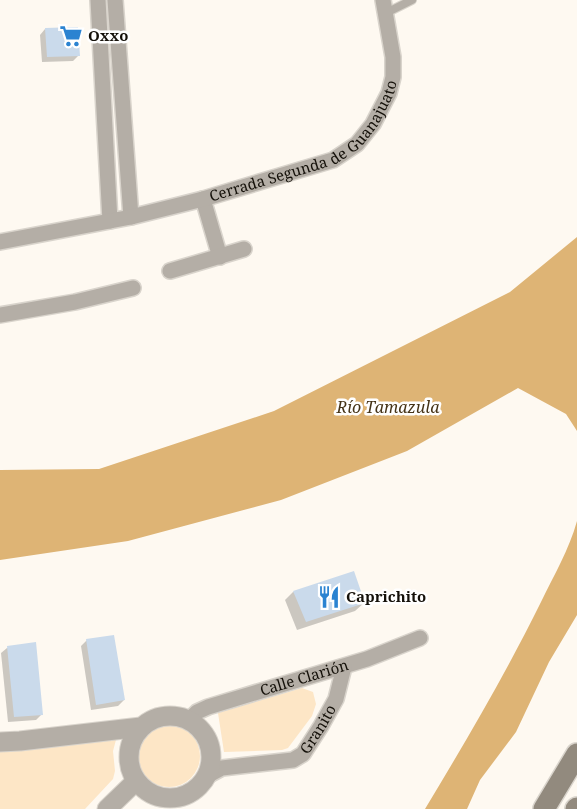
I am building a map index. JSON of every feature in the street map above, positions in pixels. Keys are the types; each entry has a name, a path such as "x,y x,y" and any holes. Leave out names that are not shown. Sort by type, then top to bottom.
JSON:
{"main road":[{"path":"544,809 577,754"}],"street":[{"path":"98,0 110,221"},
{"path":"115,0 131,217"},
{"name":"Cerrada Segunda de Guanajuato","path":"0,242 131,217 203,199 333,160 357,144 373,124 384,103 393,77 393,57 384,6"},
{"path":"203,199 220,256"},
{"path":"170,271 244,249"},
{"path":"0,315 74,302 133,288"},
{"name":"Calle Clarión","path":"189,720 197,712 208,707 367,660 420,638"},
{"name":"Granito","path":"206,776 222,768 293,760 303,754 318,732 336,699 344,667"},
{"path":"164,716 177,716 189,720 200,728 207,739 211,751 210,768 199,787 188,794 152,803 146,791 136,781 128,763 129,750 133,738 141,727 152,720 164,716"},
{"path":"0,742 141,727"},
{"path":"107,809 136,781"}],"lane":[{"path":"384,6 412,0"}],"shaded area":[{"path":"302,688 313,692 316,704 312,716 288,748 282,750 224,752 218,713"},
{"path":"169,725 181,727 191,734 198,744 200,756 198,768 191,778 181,785 169,787 157,785 147,778 140,768 138,756 140,744 147,734 157,727"},
{"path":"117,736 113,751 115,771 113,779 85,809 0,809 0,742"}],"water":[{"name":"Río Tamazula","path":"577,237 577,431 566,414 518,388 407,451 281,500 128,541 0,560 0,470 99,469 274,411 510,292"},
{"path":"577,521 577,615 549,662 516,732 480,780 467,809 425,809 514,655 561,562"}],"building":[{"path":"78,27 80,56 47,57 45,28"},
{"name":"Caprichito","path":"354,571 365,603 306,622 293,591"},
{"path":"114,635 125,700 96,705 86,639"},
{"path":"36,642 43,715 14,717 7,646"}],"place":[{"name":"Oxxo","path":"71,36"},
{"name":"Caprichito","path":"329,597"}]}
